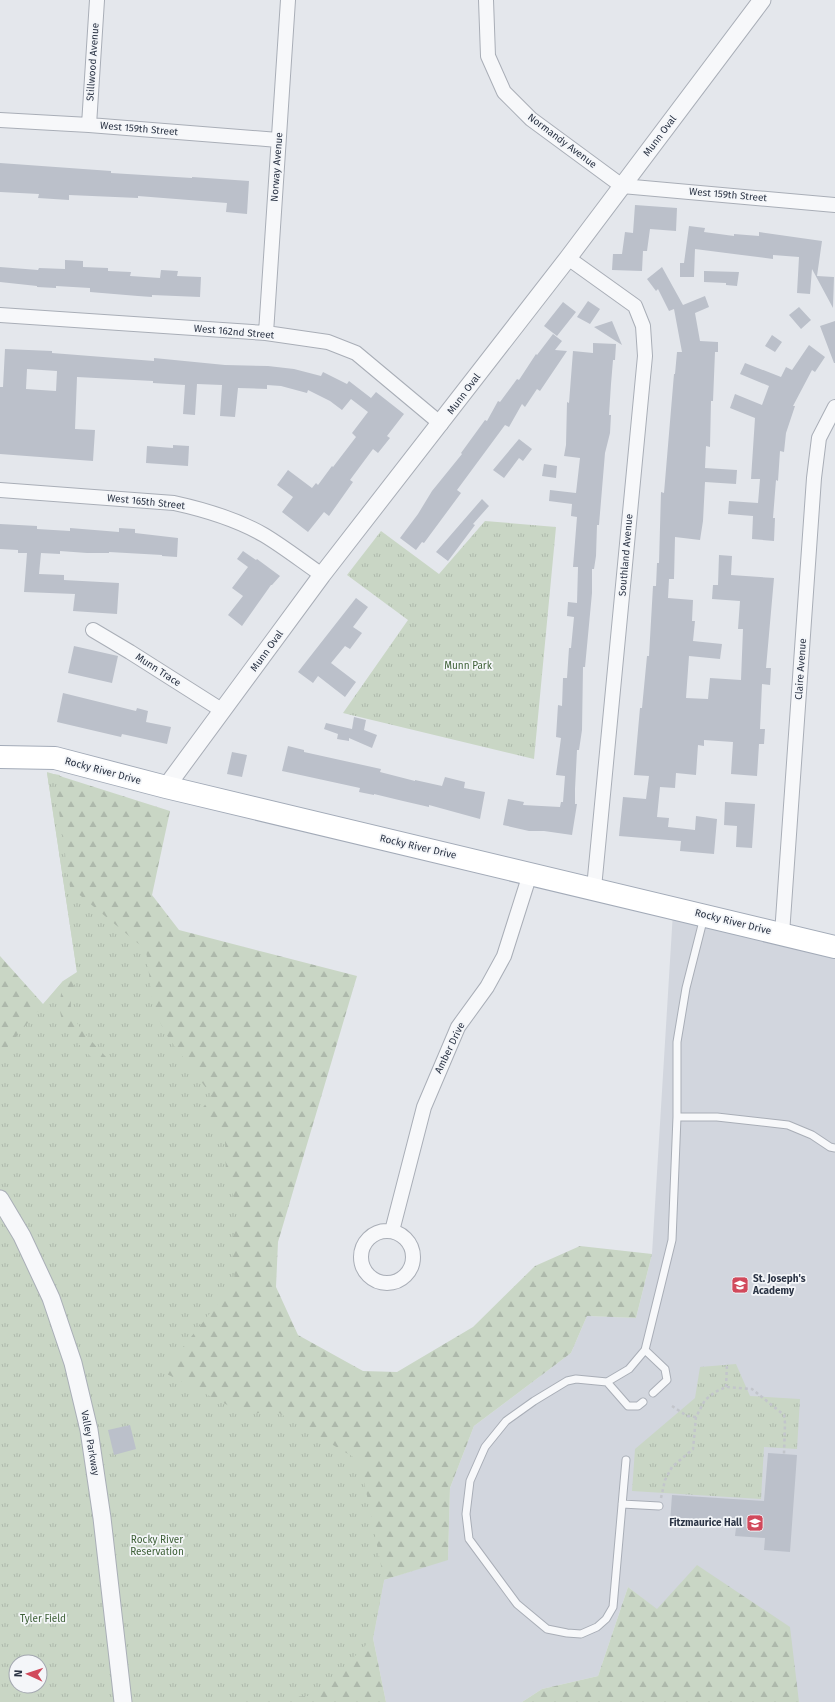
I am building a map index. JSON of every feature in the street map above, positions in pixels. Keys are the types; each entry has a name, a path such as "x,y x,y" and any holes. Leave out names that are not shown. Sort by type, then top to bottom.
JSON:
{"main road":[{"name":"Rocky River Drive","path":"0,757 55,758 166,787 594,888 835,947"}],"street":[{"name":"Stillwood Avenue","path":"89,125 97,0"},
{"name":"Norway Avenue","path":"266,334 288,0"},
{"name":"Normandy Avenue","path":"486,0 488,56 504,92 531,119 622,186"},
{"name":"Munn Oval","path":"166,787 322,576 568,258 762,0"},
{"name":"West 159th Street","path":"0,120 89,125 278,140"},
{"name":"West 159th Street","path":"622,186 835,205"},
{"name":"Southland Avenue","path":"568,258 635,306 643,326 645,356 594,888"},
{"name":"West 162nd Street","path":"0,315 266,334 328,342 356,353 441,424"},
{"name":"Claire Avenue","path":"782,934 814,478 819,438 835,408"},
{"name":"West 165th Street","path":"0,490 174,503 200,508 226,517 264,535 322,576"},
{"name":"Munn Trace","path":"93,630 223,711"},
{"name":"Amber Drive","path":"392,1231 424,1107 458,1027 488,987 504,956 530,874"},
{"name":"Valley Parkway","path":"0,1199 22,1236 51,1298 75,1370 89,1430 102,1518 123,1702"}],"lane":[{"path":"626,1460 613,1607 606,1619 597,1627 581,1634 547,1630 517,1604 469,1539 466,1514 470,1481 485,1447 506,1421 534,1401 567,1381 576,1379 607,1382 629,1369 645,1350 672,1240 677,1117 677,1042 686,988 704,915"},
{"path":"677,1117 717,1117 788,1125 812,1135 830,1148 835,1148"},
{"path":"645,1350 665,1369 667,1380 653,1393"},
{"path":"607,1382 628,1406 638,1406 642,1402"},
{"path":"622,1504 659,1506"}],"path":[{"path":"726,1387 727,1365"},
{"path":"659,1506 665,1480 672,1467 693,1449 696,1417 705,1400 715,1392 726,1387 752,1389 784,1415 784,1454"},
{"path":"672,1406 687,1416 696,1417"}],"shaded area":[{"name":"St. Joseph's Academy","path":"673,912 835,958 835,1702 774,1702 628,1587 598,1676 542,1689 522,1702 386,1702 373,1638 384,1580 448,1559 450,1488 474,1426 571,1353 587,1316 636,1318 652,1254"}],"green space":[{"name":"Munn Park","path":"485,521 556,527 534,759 343,713 408,620 347,575 381,531 439,574"},
{"path":"47,772 170,811 152,895 179,930 357,976 278,1242 276,1287 298,1335 363,1371 397,1372 473,1327 535,1266 580,1246 652,1254 636,1318 587,1316 571,1353 474,1426 450,1488 448,1560 384,1580 373,1638 386,1702 138,1702 0,1171 0,956 43,1004 63,981 77,972"},
{"name":"Rocky River Reservation","path":"47,773 60,775 56,791 70,887 146,950 153,1006 165,1033 212,1096 200,1111 225,1139 226,1178 242,1216 231,1241 235,1282 163,1372 243,1413 279,1413 360,1461 384,1580 373,1638 315,1696 235,1699 228,1702 0,1702 0,1056 63,981 60,1014 63,1022 73,1038 98,1064 106,1057 76,1022 71,1009 71,1000 77,972"},
{"path":"736,1364 750,1396 800,1399 797,1449 764,1447 761,1499 632,1491 635,1449 695,1398 700,1367"},
{"path":"697,1565 790,1627 799,1702 522,1702 542,1689 598,1676 628,1587 657,1609"}],"building":[{"path":"0,163 111,171 111,173 249,181 247,214 226,212 227,203 138,196 138,198 69,195 69,200 38,198 39,194 0,192"},
{"path":"635,205 677,208 676,231 650,229 647,251 643,251 642,271 612,270 613,254 622,254 625,232 633,233"},
{"path":"689,226 705,228 704,232 734,236 734,234 759,236 759,232 822,241 817,276 834,277 833,308 812,269 810,294 797,293 799,257 773,255 773,259 695,249 694,277 680,277 680,263 684,263"},
{"path":"65,260 83,261 83,267 108,268 108,271 131,272 130,276 160,278 161,270 178,271 177,276 201,277 200,297 152,295 152,297 138,296 90,292 90,288 56,286 56,288 37,287 0,282 0,267 38,270 39,268 65,269"},
{"path":"662,267 683,305 705,296 709,307 695,313 700,341 718,342 718,352 715,352 713,401 711,401 710,447 706,446 705,468 737,470 736,484 705,482 703,521 700,540 675,537 674,579 669,579 668,598 693,600 692,621 695,621 693,641 722,644 720,659 689,656 686,698 708,699 710,678 741,680 743,629 738,629 740,601 712,599 713,585 718,585 719,555 732,556 731,575 774,578 766,668 771,668 770,685 762,684 760,729 765,729 764,744 759,744 757,776 731,774 733,742 704,740 704,746 698,745 696,775 676,773 675,788 660,787 657,817 669,818 668,827 695,830 696,816 717,819 714,854 680,851 681,841 619,836 623,797 646,799 649,776 634,775 640,708 642,708 647,656 649,656 653,586 656,586 657,563 659,563 661,492 664,493 674,374 677,352 682,352 674,309 669,311 658,289 656,291 647,279"},
{"path":"704,271 739,272 737,286 726,285 726,283 704,282"},
{"path":"588,301 600,309 590,324 577,317"},
{"path":"563,302 576,312 557,336 544,326"},
{"path":"799,307 811,320 801,329 789,315"},
{"path":"612,321 622,345 594,327"},
{"path":"835,321 835,363 834,363 820,326"},
{"path":"553,334 562,341 555,350 567,351 540,391 537,389 525,407 522,404 509,427 505,425 457,490 461,493 424,543 422,542 416,550 400,538 418,514 432,491 462,454 461,453 485,420 487,421 498,401 500,402 517,379 519,380 536,354 537,355"},
{"path":"772,335 782,342 775,352 765,346"},
{"path":"593,343 616,344 611,384 609,415 611,415 610,433 605,453 599,525 597,525 596,556 594,569 592,569 592,593 585,667 583,667 582,730 579,750 577,750 575,804 577,804 572,835 544,831 529,831 503,825 508,799 524,802 523,805 560,807 561,802 563,802 565,776 556,775 561,738 556,737 558,705 562,706 563,678 567,678 569,648 571,648 574,617 567,616 568,602 577,603 578,567 573,567 577,517 571,516 572,504 549,501 550,490 576,493 580,458 564,456 566,445 567,402 569,403 573,351 593,353"},
{"path":"809,345 825,357 815,372 812,370 793,406 795,406 786,433 784,452 780,451 773,518 775,518 774,541 752,539 753,516 728,514 729,501 758,503 760,479 751,479 755,418 730,408 735,394 762,405 769,386 740,374 745,363 781,377 786,367 792,370"},
{"path":"5,349 52,351 52,353 154,361 154,358 225,365 268,366 294,369 321,376 323,372 347,384 349,381 371,398 376,392 404,414 387,436 390,438 378,453 373,449 350,480 353,482 329,516 324,512 308,532 282,512 293,497 277,485 288,470 312,488 316,483 318,485 356,437 352,433 368,412 351,399 342,410 330,401 308,390 307,393 281,386 267,385 267,389 238,388 235,417 220,416 222,385 197,384 195,415 183,414 185,385 153,383 153,381 77,377 75,429 95,430 93,461 0,454 0,387 3,387","holes":["27,369 57,371 56,391 26,389"]},
{"path":"519,439 532,449 523,461 519,458 504,478 493,470"},
{"path":"173,445 189,446 188,466 146,463 147,446 173,448"},
{"path":"544,464 557,466 556,478 542,476"},
{"path":"482,499 489,506 473,524 475,525 448,561 436,552"},
{"path":"0,524 37,526 37,529 70,531 70,528 119,532 119,528 135,529 135,533 178,538 177,557 109,552 87,553 60,551 60,554 41,553 39,574 64,575 64,580 119,583 117,614 73,611 75,594 24,592 27,553 18,553 18,550 0,549"},
{"path":"243,551 256,560 257,559 280,576 271,585 242,626 228,615 243,596 232,588 248,567 237,559"},
{"path":"356,598 368,607 353,627 362,633 350,649 345,646 331,663 356,682 345,697 318,676 313,683 298,672"},
{"path":"74,646 118,656 112,683 68,673"},
{"path":"63,693 136,711 137,708 148,711 146,722 171,727 167,744 122,734 121,737 57,722"},
{"path":"354,717 366,720 364,730 377,735 372,748 349,738 349,741 337,739 338,734 324,729 326,723 352,729"},
{"path":"288,746 304,750 304,752 381,769 380,772 415,781 442,786 445,777 465,782 464,788 485,792 480,819 429,805 429,807 359,792 360,788 282,771"},
{"path":"232,752 247,755 242,777 227,774"},
{"path":"725,802 755,804 752,848 736,847 737,826 724,825"},
{"path":"130,1425 136,1449 114,1455 108,1430"},
{"path":"768,1453 797,1455 790,1552 764,1550 765,1538 735,1536 736,1528 670,1523 672,1495 764,1501"}],"place":[{"name":"St. Joseph's Academy","path":"740,1285"},
{"name":"Fitzmaurice Hall","path":"755,1523"}],"park label":[{"name":"Tyler Field","path":"43,1619"}]}
